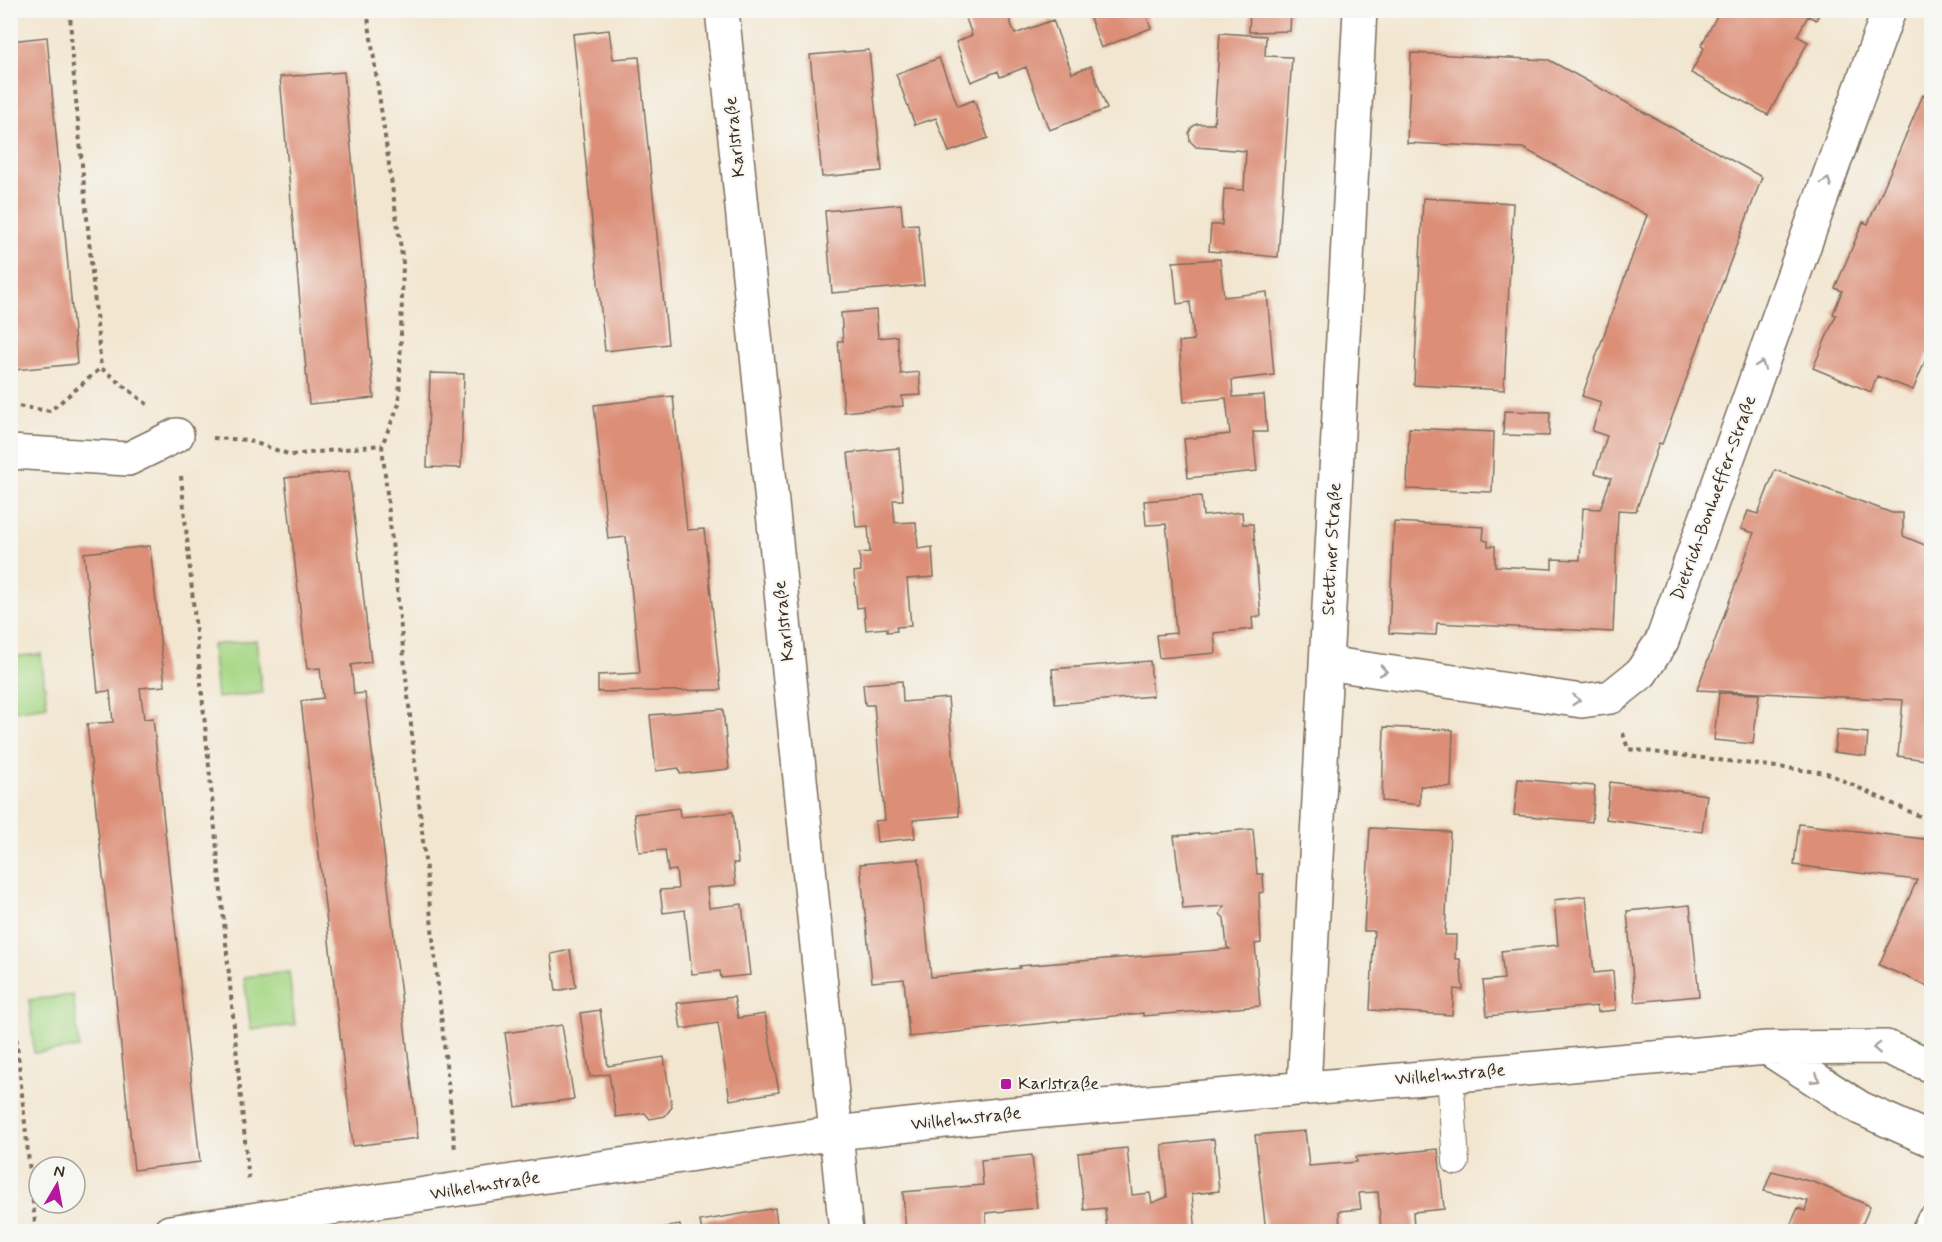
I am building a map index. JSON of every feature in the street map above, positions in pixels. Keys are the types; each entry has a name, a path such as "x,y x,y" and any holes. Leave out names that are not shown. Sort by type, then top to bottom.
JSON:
{"street":[{"name":"Stettiner Straße","path":"1304,1088 1360,10"},
{"name":"Dietrich-Bonhoeffer-Straße","path":"1611,697 1641,673 1662,641 1889,10"},
{"name":"Karlstraße","path":"722,11 846,1232"},
{"path":"10,452 128,459 177,435"},
{"path":"1326,663 1582,701 1611,697"},
{"name":"Wilhelmstraße","path":"171,1232 252,1218 459,1190 836,1133 1009,1114 1767,1048 1886,1047 1932,1066"},
{"path":"1767,1048 1860,1108 1932,1140"},
{"path":"1928,1232 1932,1223"}],"lane":[{"path":"1450,1075 1456,1162"}],"path":[{"path":"70,10 101,368 149,406 177,435 252,1218"},
{"path":"367,10 403,263 399,404 382,445 459,1190"},
{"path":"10,405 50,411 101,368"},
{"path":"177,435 247,440 291,455 382,445"},
{"path":"1611,697 1628,749 1827,773 1932,822"},
{"path":"10,976 36,1232"}],"green space":[{"path":"256,640 262,693 217,698 212,645"},
{"path":"41,654 47,706 11,711 11,657"},
{"path":"289,972 295,1025 251,1030 244,977"},
{"path":"73,995 79,1048 34,1053 29,1000"}],"building":[{"path":"963,10 1006,10 1015,34 1053,20 1072,73 1091,66 1107,109 1049,130 1026,67 1000,77 998,71 971,82 956,42 972,35"},
{"path":"1087,10 1144,10 1151,28 1101,48"},
{"path":"1250,10 1291,10 1290,31 1249,32"},
{"path":"1720,10 1821,10 1816,20 1808,16 1797,36 1808,42 1768,115 1691,73 1704,48 1701,46"},
{"path":"609,30 613,59 639,57 668,344 605,351 573,34"},
{"path":"1220,33 1266,36 1265,56 1292,57 1278,257 1209,251 1211,225 1222,225 1224,189 1244,190 1246,151 1196,147 1190,141 1189,133 1192,127 1197,124 1214,124"},
{"path":"47,37 77,364 14,370 10,329 10,41"},
{"path":"869,50 882,171 822,177 810,55"},
{"path":"1411,53 1549,60 1762,177 1662,444 1659,443 1636,511 1618,510 1613,632 1437,623 1436,635 1389,633 1394,522 1484,527 1483,540 1488,541 1488,546 1495,546 1495,566 1552,569 1552,559 1580,560 1583,508 1600,509 1611,478 1595,473 1607,436 1592,431 1601,402 1582,396 1647,215 1523,148 1407,143"},
{"path":"939,58 958,106 974,100 988,138 949,152 936,118 915,125 896,74"},
{"path":"344,72 374,398 309,404 280,77"},
{"path":"1923,95 1932,99 1932,204 1927,213 1932,215 1932,355 1928,354 1913,390 1877,376 1871,392 1813,368 1836,315 1833,314 1842,291 1835,288 1863,222 1868,224"},
{"path":"1423,198 1513,203 1504,390 1414,385"},
{"path":"901,204 903,225 918,224 924,285 832,293 825,211"},
{"path":"1220,259 1224,297 1267,292 1274,375 1232,380 1233,397 1264,395 1267,432 1253,432 1257,471 1188,478 1184,439 1230,434 1226,398 1184,402 1179,342 1194,340 1190,302 1177,304 1173,262"},
{"path":"876,310 878,338 897,336 901,374 919,372 921,395 902,396 903,406 844,412 838,341 843,341 841,313"},
{"path":"430,373 464,374 461,468 427,467"},
{"path":"673,396 687,530 704,529 721,690 598,692 598,675 640,673 626,537 608,539 594,405"},
{"path":"1504,411 1550,412 1549,436 1503,435"},
{"path":"1409,428 1494,432 1492,492 1407,489"},
{"path":"899,448 903,500 893,500 895,523 916,522 918,549 932,547 934,577 907,579 911,626 896,627 897,631 887,632 887,628 866,630 864,607 857,608 854,572 861,571 859,553 870,552 868,526 856,527 848,453"},
{"path":"1775,470 1892,513 1903,513 1903,536 1932,548 1932,761 1898,756 1903,700 1697,690 1754,533 1741,529 1748,511 1758,514"},
{"path":"349,471 371,662 351,665 354,694 365,693 418,1138 353,1146 301,701 323,698 320,668 307,669 285,478"},
{"path":"1201,496 1203,516 1242,512 1243,524 1253,524 1261,616 1252,618 1253,629 1214,633 1216,653 1159,658 1156,635 1176,633 1170,559 1166,524 1146,525 1144,501"},
{"path":"150,546 165,686 140,688 144,719 153,718 200,1162 134,1170 87,724 113,722 110,691 98,692 84,553"},
{"path":"1150,661 1153,696 1055,704 1052,669"},
{"path":"902,681 903,702 948,698 959,816 913,820 915,838 877,842 875,821 885,820 874,705 865,705 863,684"},
{"path":"1719,693 1759,694 1753,744 1714,740"},
{"path":"723,709 729,769 680,774 679,768 656,771 650,715"},
{"path":"1384,727 1453,730 1451,787 1420,786 1420,805 1382,801"},
{"path":"1837,730 1868,733 1866,756 1834,752"},
{"path":"1518,779 1595,786 1592,822 1514,815"},
{"path":"1610,782 1707,795 1702,832 1606,819"},
{"path":"679,808 680,817 733,812 738,863 733,863 736,885 707,888 709,908 742,904 750,975 721,978 720,971 692,974 685,910 663,913 660,890 678,889 676,870 668,871 665,850 639,852 634,814"},
{"path":"1799,824 1932,840 1932,988 1879,965 1917,880 1794,865"},
{"path":"1370,828 1450,832 1445,935 1456,935 1455,959 1460,959 1463,990 1454,989 1452,1015 1370,1010 1374,931 1364,931"},
{"path":"1253,829 1257,874 1263,874 1264,892 1259,893 1261,943 1255,944 1260,1006 1143,1016 1143,1013 909,1037 904,979 872,982 860,864 919,859 931,977 1020,968 1019,966 1230,949 1227,947 1224,918 1220,914 1224,906 1183,909 1174,836"},
{"path":"1586,896 1594,973 1613,971 1616,1010 1598,1012 1597,1006 1487,1016 1483,981 1504,979 1501,951 1558,945 1554,900"},
{"path":"1690,905 1699,996 1635,1002 1627,911"},
{"path":"570,950 576,987 556,991 551,954"},
{"path":"734,997 738,1018 765,1014 779,1092 730,1100 718,1023 681,1029 677,1003"},
{"path":"600,1010 608,1066 664,1057 672,1107 665,1116 650,1119 645,1113 616,1117 609,1074 590,1077 580,1013"},
{"path":"562,1025 574,1099 516,1107 505,1033"},
{"path":"1305,1131 1309,1166 1357,1162 1356,1157 1438,1149 1444,1209 1413,1212 1414,1228 1381,1231 1378,1192 1359,1193 1361,1209 1339,1211 1340,1230 1266,1232 1255,1135"},
{"path":"1214,1139 1219,1191 1192,1194 1196,1232 1107,1232 1105,1208 1084,1210 1078,1153 1127,1148 1132,1195 1150,1193 1152,1203 1167,1197 1162,1145"},
{"path":"1032,1155 1037,1208 986,1213 987,1232 906,1232 903,1192 983,1185 981,1160"},
{"path":"1772,1171 1816,1183 1870,1206 1859,1232 1787,1232 1798,1208 1805,1211 1808,1201 1764,1191"},
{"path":"775,1208 778,1232 702,1232 700,1221"},
{"path":"680,1225 681,1232 647,1232 647,1230"},
{"path":"1602,1225 1603,1232 1549,1232 1549,1230"}],"place":[{"name":"Karlstraße","path":"1006,1084"}]}
